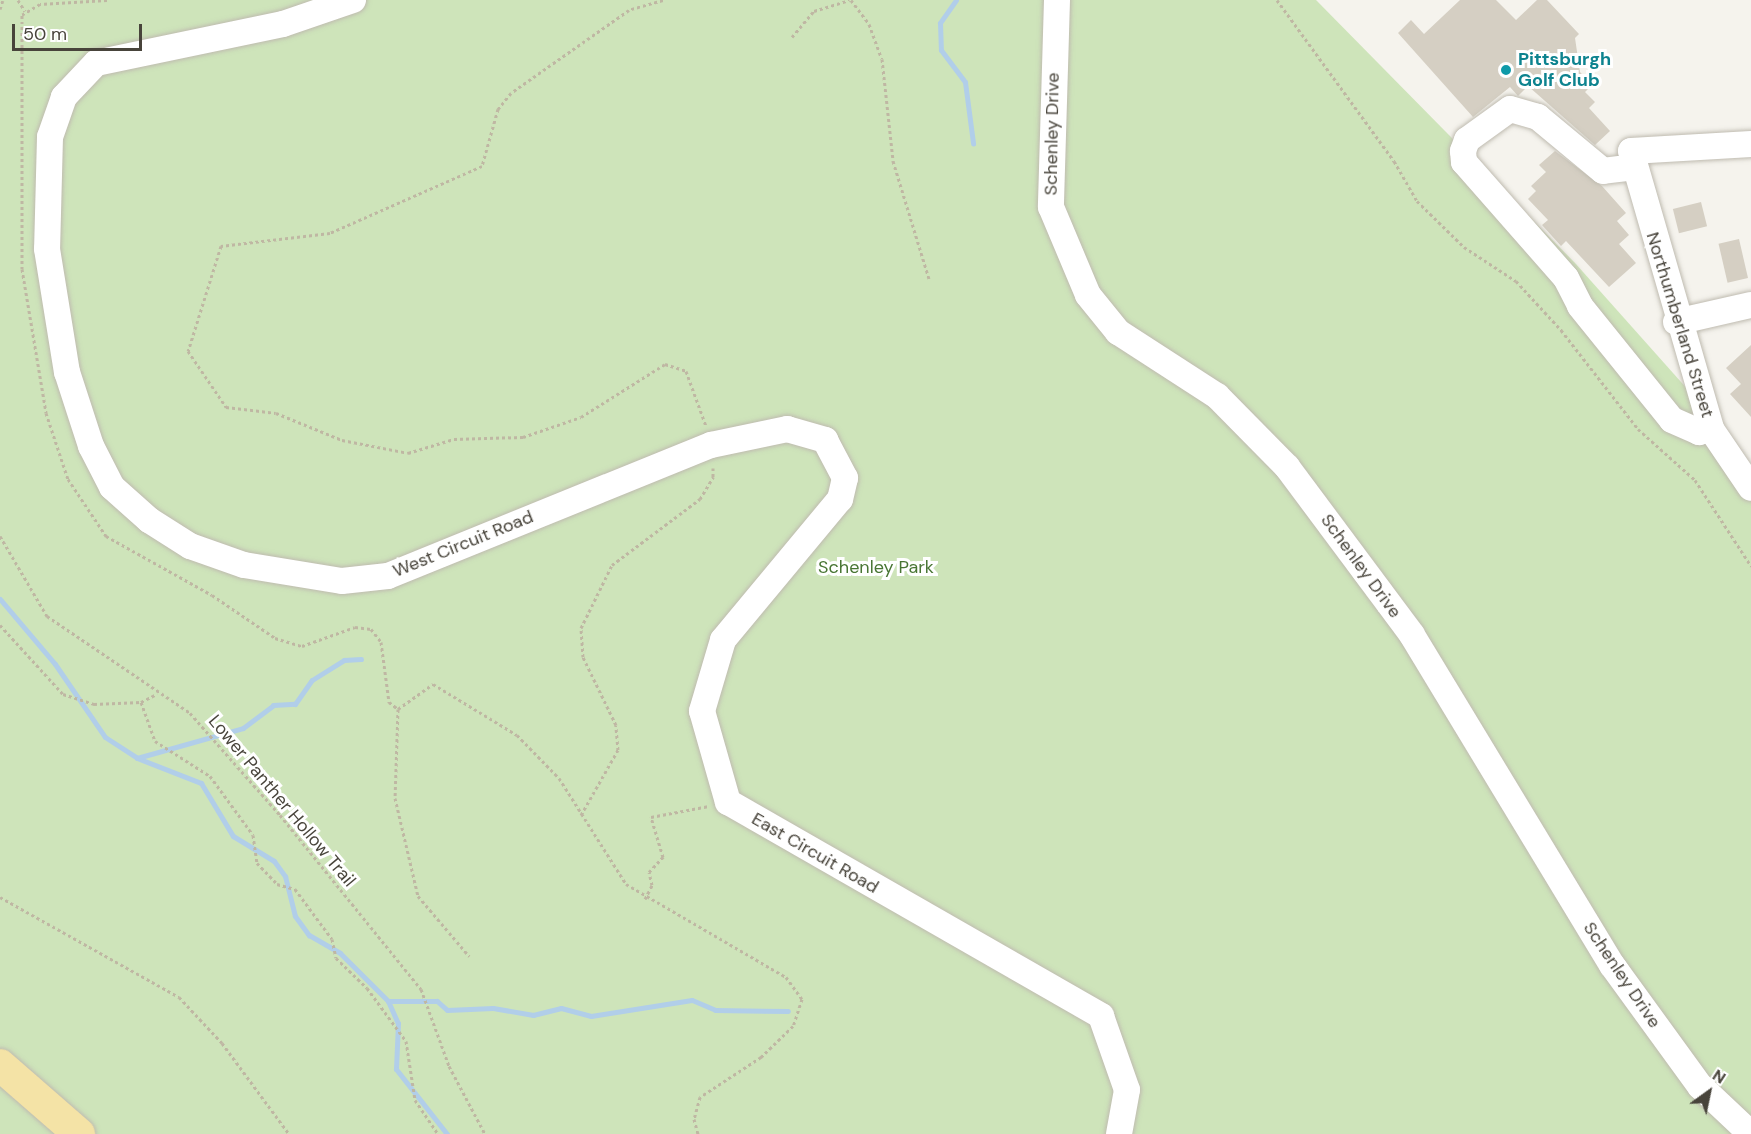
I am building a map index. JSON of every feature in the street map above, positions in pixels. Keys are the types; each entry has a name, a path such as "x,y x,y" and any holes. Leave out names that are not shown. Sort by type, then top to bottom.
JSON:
{"main road":[{"path":"0,1065 80,1134"}],"street":[{"name":"West Circuit Road","path":"353,0 283,24 96,63 64,97 50,137 47,249 67,372 91,446 111,487 148,520 190,546 244,565 342,581 388,576 711,445 763,433 809,431 825,440 837,456 845,478 840,499 723,640 702,711 728,802"},
{"name":"Schenley Drive","path":"1057,0 1051,207 1088,295 1118,332 1216,396 1287,467 1412,635 1612,965 1700,1086 1751,1134"},
{"path":"1711,429 1699,432 1672,420 1580,306 1566,278 1464,162 1463,150 1467,140 1510,109 1538,117 1602,171 1633,159 1751,144"},
{"name":"Northumberland Street","path":"1633,159 1676,322 1711,429 1751,488"},
{"path":"1676,322 1751,305"},
{"name":"East Circuit Road","path":"728,802 1101,1016 1127,1090 1119,1134"}],"path":[{"path":"0,9 3,0"},
{"path":"18,0 25,11"},
{"path":"581,815 618,750 616,725 583,657 580,628 612,565 700,499 713,477 711,445 686,371 665,364 581,417 523,437 454,439 408,453 342,440 276,413 226,407 188,351 221,246 330,233 482,166 498,109 512,93 629,10 663,0"},
{"path":"792,37 814,11 850,0 869,24 882,59 893,161 929,279"},
{"path":"1277,0 1394,161 1417,201 1464,247 1516,281 1554,322 1638,429 1695,480 1751,566"},
{"name":"Lower Panther Hollow Trail","path":"0,536 47,616 157,694 190,713 225,748 421,989 465,1103 485,1134"},
{"path":"0,625 63,694 93,704 141,702 157,694"},
{"path":"141,702 155,741 165,752 210,776 253,835 255,855 277,884 295,889 333,939 336,958 379,1004 390,1025 406,1041 415,1084 415,1100 438,1134"},
{"path":"398,709 393,778 410,867 418,896 469,956"},
{"path":"645,899 652,885 649,872 663,857 651,817 728,802"},
{"path":"0,897 179,997 222,1043 289,1134"}],"green space":[{"name":"Schenley Park","path":"0,0 1316,0 1575,263 1714,419 1751,480 1751,1134 0,1134"}],"building":[{"name":"Pittsburgh Golf Club","path":"1460,0 1496,0 1516,20 1537,0 1547,0 1579,34 1575,38 1580,72 1592,85 1585,92 1595,102 1589,108 1610,131 1595,145 1528,86 1518,96 1510,87 1473,117 1398,33 1411,20 1424,34"},
{"name":"Pittsburgh Golf Club","path":"1555,151 1602,186 1626,213 1617,221 1629,235 1619,244 1636,263 1609,287 1566,241 1561,246 1542,225 1548,220 1528,199 1536,191 1531,186 1546,172 1539,165"},
{"path":"1701,202 1707,226 1679,233 1673,209"},
{"path":"1739,239 1748,278 1728,283 1719,244"},
{"path":"1751,345 1751,417 1730,394 1741,384 1726,368"}],"waterway":[{"path":"956,0 940,23 941,50 965,82 973,143"},
{"path":"0,599 55,664 105,737 137,758 201,783 233,836 274,861 285,876 295,916 309,935 340,953 388,1001 398,1023 396,1069 447,1134"},
{"path":"137,758 243,728 273,705 295,704 312,680 344,660 361,659"},
{"path":"388,1001 437,1001 447,1010 493,1008 533,1015 561,1008 591,1016 692,1000 715,1010 788,1011"}],"place":[{"name":"Pittsburgh Golf Club","path":"1506,70"}]}
